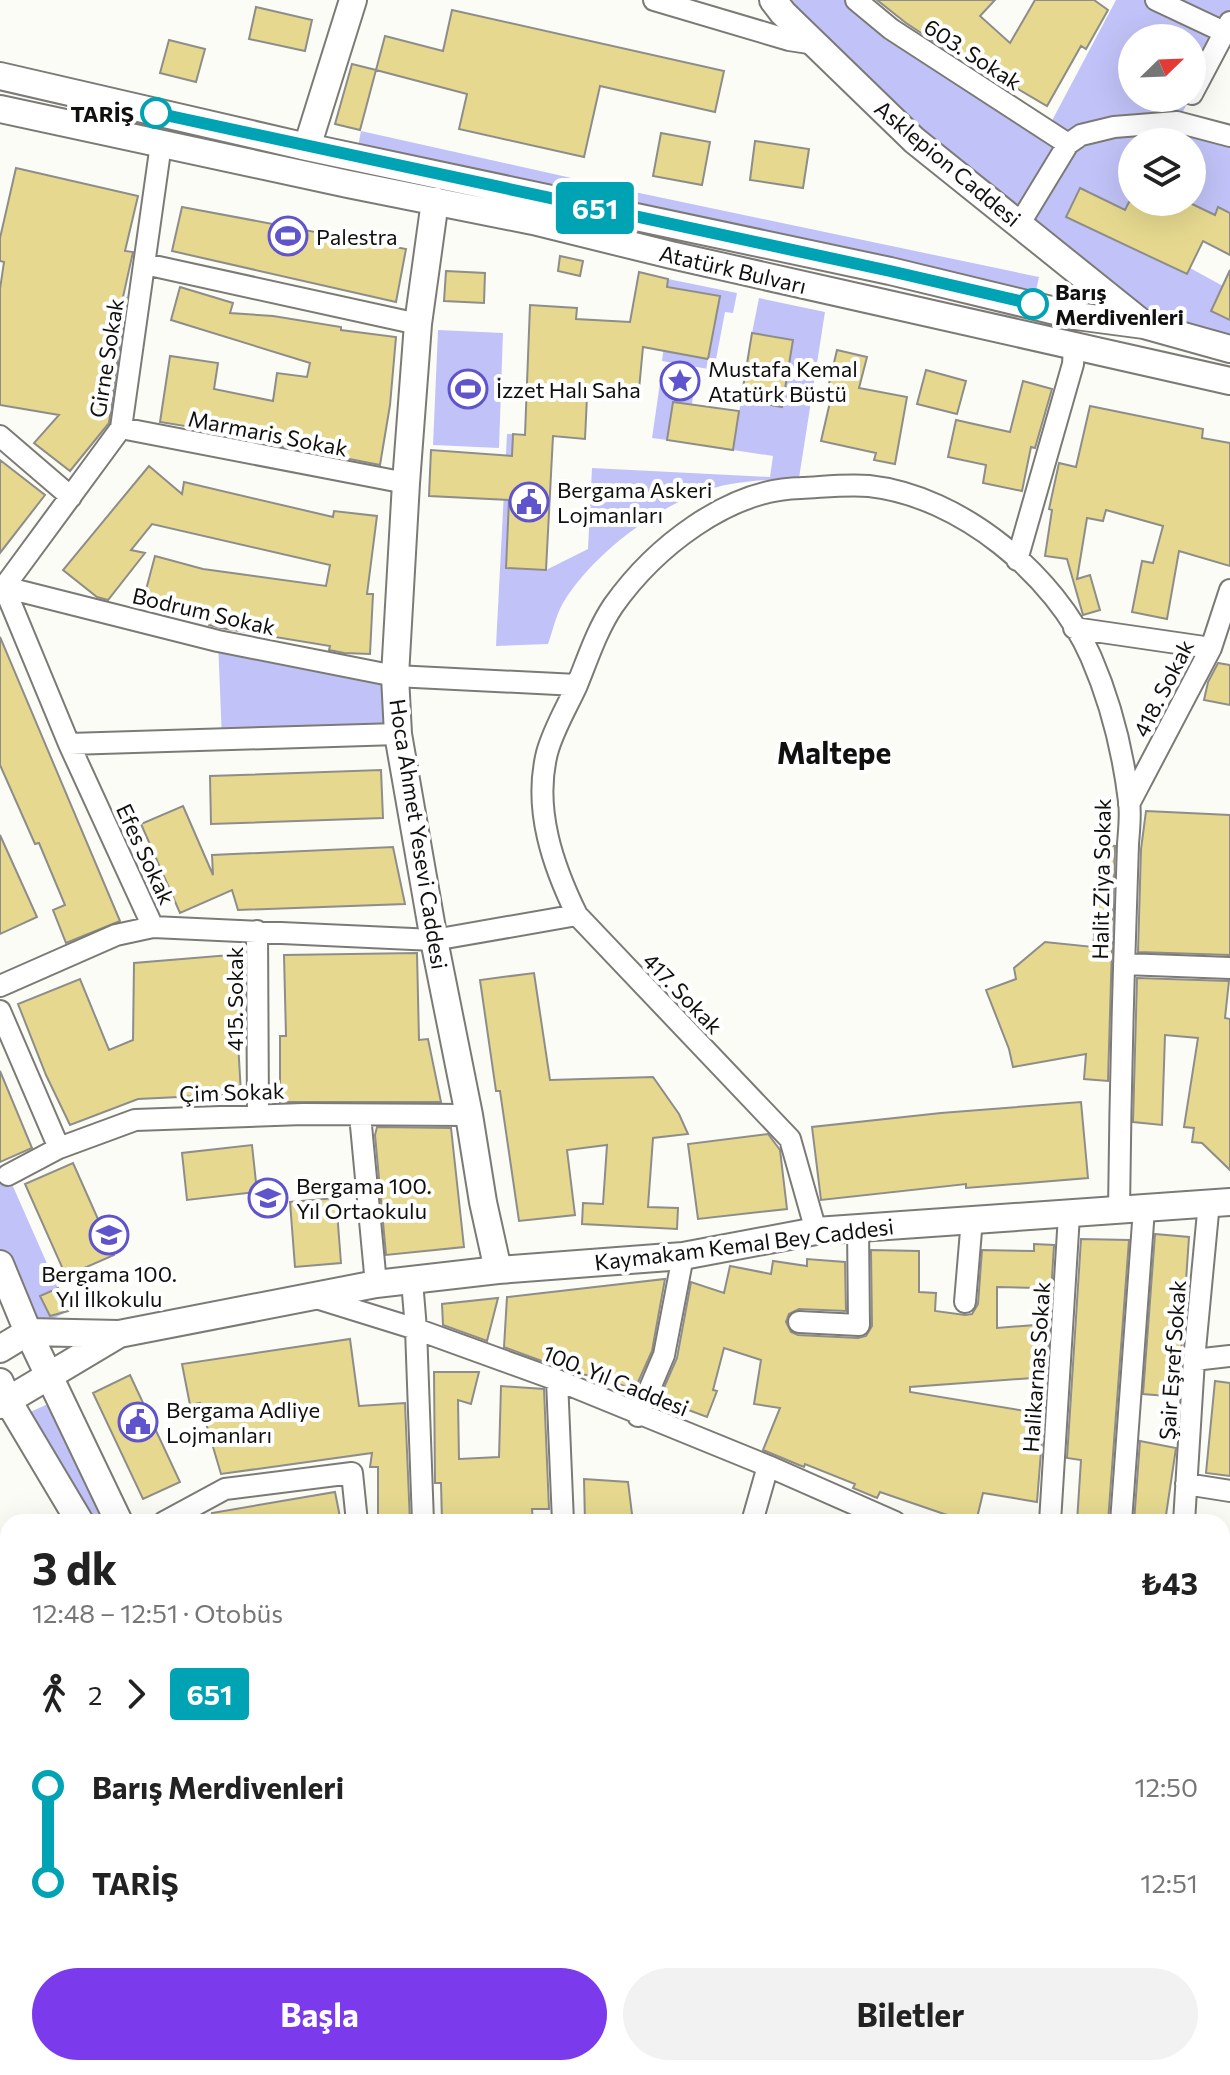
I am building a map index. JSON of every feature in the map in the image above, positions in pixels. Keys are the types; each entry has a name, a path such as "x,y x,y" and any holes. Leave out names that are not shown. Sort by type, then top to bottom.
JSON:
{"main road":[{"path":"307,147 353,0"},
{"name":"Asklepion Caddesi","path":"773,0 914,140 1144,325"},
{"name":"Atatürk Bulvarı","path":"0,76 307,147 890,271 1076,316 1144,325 1230,349"},
{"name":"Atatürk Bulvarı","path":"0,110 533,221 1230,381"},
{"name":"Hoca Ahmet Yesevi Caddesi","path":"435,201 418,324 406,483 395,676 398,734 498,1270"},
{"name":"Asklepion Caddesi","path":"1058,256 1072,291 1076,316 1074,347"},
{"path":"1137,361 1144,325"},
{"name":"Kaymakam Kemal Bey Caddesi","path":"28,1332 119,1334 376,1284 498,1270 683,1256 816,1231 1220,1202"},
{"path":"0,1264 28,1332 115,1514"},
{"path":"0,1349 28,1332"},
{"name":"Kaymakam Kemal Bey Caddesi","path":"3,1396 49,1377 119,1334"},
{"path":"3,1396 75,1514"}],"street":[{"path":"654,0 789,40 815,44"},
{"name":"603. Sokak","path":"856,0 891,29 1068,144"},
{"path":"1156,0 1227,27 1206,67"},
{"path":"1177,122 1182,112"},
{"path":"1020,223 1068,144 1081,135 1114,127 1177,122 1230,136"},
{"name":"Girne Sokak","path":"2,588 121,428 161,144"},
{"path":"145,264 418,324"},
{"path":"1017,560 1073,364 1074,347"},
{"name":"Marmaris Sokak","path":"121,428 406,483"},
{"path":"0,436 71,497"},
{"name":"Halit Ziya Sokak","path":"577,915 549,850 543,796 547,753 600,629 613,607 660,551 712,515 776,489 868,486 900,493 933,504 976,525 1057,599 1090,654 1105,692 1116,728 1129,804 1119,1105 1131,1209 1121,1514"},
{"name":"Bodrum Sokak","path":"2,588 218,641 395,676 577,685"},
{"name":"Efes Sokak","path":"2,588 153,927 434,940"},
{"name":"418. Sokak","path":"1129,804 1211,648 1230,590"},
{"path":"1074,628 1211,648"},
{"path":"69,744 398,734"},
{"path":"434,940 577,915"},
{"name":"417. Sokak","path":"577,915 790,1139 816,1231"},
{"path":"0,986 116,935 153,927"},
{"name":"415. Sokak","path":"257,931 258,1115"},
{"path":"1124,964 1230,968"},
{"path":"0,1011 59,1148"},
{"name":"Çim Sokak","path":"8,1175 59,1148 135,1120 258,1115 469,1115"},
{"path":"360,1115 376,1284"},
{"name":"Şair Eşref Sokak","path":"1184,1514 1194,1360 1220,1202"},
{"name":"Halikarnas Sokak","path":"1050,1514 1069,1215"},
{"path":"965,1302 972,1219"},
{"path":"799,1322 859,1325 858,1227"},
{"path":"638,1416 664,1355 683,1256"},
{"path":"412,1281 423,1514"},
{"name":"100. Yıl Caddesi","path":"313,1297 416,1329 557,1380 877,1514"},
{"path":"1194,1360 1230,1356"},
{"path":"557,1380 563,1514"},
{"path":"754,1514 768,1466"},
{"path":"179,1514 225,1489 352,1473 356,1514"},
{"path":"1186,1484 1230,1491"}],"shaded area":[{"path":"773,0 856,0 1047,130 1116,0 1230,0 1230,22 1206,67 1206,24 1118,24 1118,112 1183,112 1178,121 1202,128 1118,128 1118,207 1080,188 1066,217 1187,274 1190,268 1223,286 1230,320 1230,349 1144,325"},
{"path":"1206,129 1230,136 1230,213 1219,207 1215,215 1206,211"},
{"path":"361,131 1039,277 1033,304 356,157"},
{"path":"668,279 737,293 733,313 725,312 714,370 662,361 668,313 663,312"},
{"path":"759,298 825,312 799,478 731,484 708,490 660,512 614,545 577,583 561,608 548,644 496,646 507,434 513,434 507,568 546,570 588,549 592,468 770,477 773,456 733,450 741,400 782,406 793,340 752,333"},
{"name":"İzzet Halı Saha","path":"438,330 503,333 499,448 433,445"},
{"path":"661,376 695,381 692,404 673,402 667,440 652,438"},
{"path":"218,641 395,676 398,734 222,740"},
{"path":"8,1175 68,1311 28,1332 0,1264 0,1179"},
{"path":"48,1404 103,1514 86,1514 28,1413"}],"building":[{"path":"877,0 995,0 980,16 1010,43 1035,0 1094,0 1108,10 1086,49 1081,46 1047,106 972,62 952,43 947,50"},
{"path":"256,7 312,20 305,51 249,39"},
{"path":"452,10 724,71 715,112 600,86 584,157 459,129 467,94 376,70 385,36 443,51"},
{"path":"169,40 205,49 196,82 160,73"},
{"path":"352,64 376,70 360,130 335,124"},
{"path":"661,133 710,142 702,185 653,176"},
{"path":"755,141 809,149 803,188 750,180"},
{"path":"16,168 138,196 125,251 133,252 123,297 126,298 109,423 70,471 34,443 59,415 0,405 0,289 4,262 0,261 0,238"},
{"path":"1080,188 1118,207 1118,216 1206,216 1206,211 1215,215 1218,207 1230,213 1230,255 1203,241 1187,274 1066,217"},
{"path":"182,207 406,249 396,302 172,251"},
{"path":"560,256 583,261 580,276 558,271"},
{"path":"1230,270 1230,320 1211,311"},
{"path":"446,271 485,273 484,303 444,301"},
{"path":"639,272 668,279 667,287 720,296 708,359 643,347 638,400 587,397 585,439 553,436 546,570 506,568 509,500 429,496 431,450 512,456 513,434 525,435 530,305 577,308 576,319 630,322"},
{"path":"180,287 233,303 230,313 273,316 396,337 390,405 380,465 160,422 170,356 218,363 214,389 273,401 277,373 307,377 310,363 171,320"},
{"path":"752,333 793,340 782,407 741,400"},
{"path":"837,350 867,357 859,388 907,397 895,464 874,460 876,453 821,441 833,389 828,388"},
{"path":"926,370 966,381 957,414 917,404"},
{"path":"1023,381 1052,389 1035,448 1031,447 1022,491 983,483 986,465 948,457 956,420 1010,432"},
{"name":"Bergama Askeri Lojmanları","path":"673,402 739,411 733,450 667,440"},
{"path":"1090,406 1203,429 1202,438 1230,443 1230,566 1179,551 1167,619 1132,612 1142,561 1153,563 1163,526 1106,510 1103,521 1087,518 1077,579 1090,575 1100,610 1083,615 1067,559 1045,556 1052,510 1049,509 1059,463 1076,467"},
{"path":"0,460 45,495 0,553"},
{"path":"149,466 182,494 184,482 333,517 334,511 377,516 367,594 373,594 370,654 344,653 329,650 330,646 221,628 209,625 210,619 143,601 155,556 203,569 326,586 330,565 152,524 131,550 145,553 108,600 97,597 63,570"},
{"path":"0,637 120,921 66,943 53,910 65,905 39,843 35,844 0,765"},
{"path":"1218,663 1230,665 1230,705 1204,700 1208,682"},
{"path":"381,770 383,818 211,824 210,776"},
{"path":"183,806 213,875 212,855 393,847 405,904 238,910 232,890 180,913 141,824"},
{"path":"1146,811 1230,815 1230,955 1138,952 1141,849"},
{"path":"0,835 37,917 0,934"},
{"path":"1103,845 1115,846 1108,1081 1084,1079 1086,1054 1013,1067 986,990 1016,979 1014,968 1045,942 1093,947"},
{"path":"417,953 419,1040 428,1039 441,1102 280,1102 280,1036 286,1036 284,955"},
{"path":"242,954 240,1024 237,1024 241,1094 138,1099 70,1125 18,1004 80,979 109,1050 133,1040 134,963"},
{"path":"534,973 550,1080 653,1077 679,1114 688,1134 653,1138 648,1207 678,1208 677,1229 582,1224 583,1203 603,1204 607,1145 567,1150 575,1215 519,1221 480,980"},
{"path":"1137,978 1229,981 1225,1018 1230,1019 1230,1170 1202,1143 1192,1142 1194,1128 1184,1127 1198,1038 1165,1035 1162,1125 1133,1122"},
{"path":"0,1071 32,1148 0,1162"},
{"path":"1081,1102 1088,1178 966,1188 966,1184 821,1200 812,1127"},
{"path":"377,1127 451,1128 464,1247 386,1255 375,1135"},
{"path":"768,1134 780,1150 787,1209 698,1219 688,1144"},
{"path":"252,1145 257,1192 187,1200 182,1153"},
{"name":"Bergama 100. Yıl İlkokulu","path":"73,1163 114,1255 66,1276 25,1184"},
{"path":"336,1198 341,1263 295,1267 290,1202"},
{"path":"1155,1234 1189,1237 1178,1397 1143,1394"},
{"path":"1081,1239 1129,1240 1109,1514 1078,1514 1081,1460 1067,1458"},
{"path":"1034,1244 1054,1245 1046,1377 910,1387 910,1392 1044,1414 1037,1502 983,1493 978,1514 944,1514 880,1492 877,1498 853,1488 855,1484 763,1450 780,1408 754,1404 761,1360 724,1348 713,1390 717,1391 707,1417 659,1399 677,1358 691,1282 724,1293 730,1266 771,1274 773,1261 807,1266 807,1259 845,1262 846,1311 799,1309 789,1314 786,1322 791,1332 798,1335 858,1338 866,1336 872,1326 871,1250 919,1251 919,1292 936,1293 935,1311 965,1315 972,1314 978,1304 982,1250 1034,1251","holes":["997,1287 1038,1288 1035,1325 997,1328"]},
{"path":"665,1279 652,1351 635,1389 558,1367 504,1347 507,1297"},
{"path":"58,1288 68,1311 50,1316 40,1296"},
{"path":"498,1298 487,1341 443,1325 442,1304"},
{"path":"350,1339 359,1406 405,1403 410,1514 378,1514 378,1467 370,1467 372,1453 221,1474 200,1403 190,1405 182,1364"},
{"path":"434,1372 479,1372 471,1404 458,1400 459,1459 499,1457 501,1386 544,1389 549,1509 532,1509 532,1514 442,1514 441,1483 435,1483"},
{"name":"Bergama Adliye Lojmanları","path":"130,1375 180,1482 143,1499 93,1393"},
{"path":"1215,1381 1230,1383 1230,1476 1206,1473"},
{"path":"1140,1441 1176,1448 1166,1514 1135,1514"},
{"path":"584,1479 628,1482 632,1514 585,1514"},
{"path":"335,1492 339,1514 212,1514"}],"bus line":[{"name":"651","path":"156,113 1033,304"}],"place":[{"name":"TARİŞ","path":"156,113"},
{"name":"Palestra","path":"288,236"},
{"name":"Barış Merdivenleri","path":"1033,304"},
{"name":"Mustafa Kemal Atatürk Büstü","path":"680,381"},
{"name":"İzzet Halı Saha","path":"468,389"},
{"name":"Bergama Askeri Lojmanları","path":"529,502"},
{"name":"Bergama 100. Yıl Ortaokulu","path":"268,1198"},
{"name":"Bergama 100. Yıl İlkokulu","path":"109,1235"},
{"name":"Bergama Adliye Lojmanları","path":"138,1422"}],"district":[{"name":"Maltepe","path":"834,751"}]}
